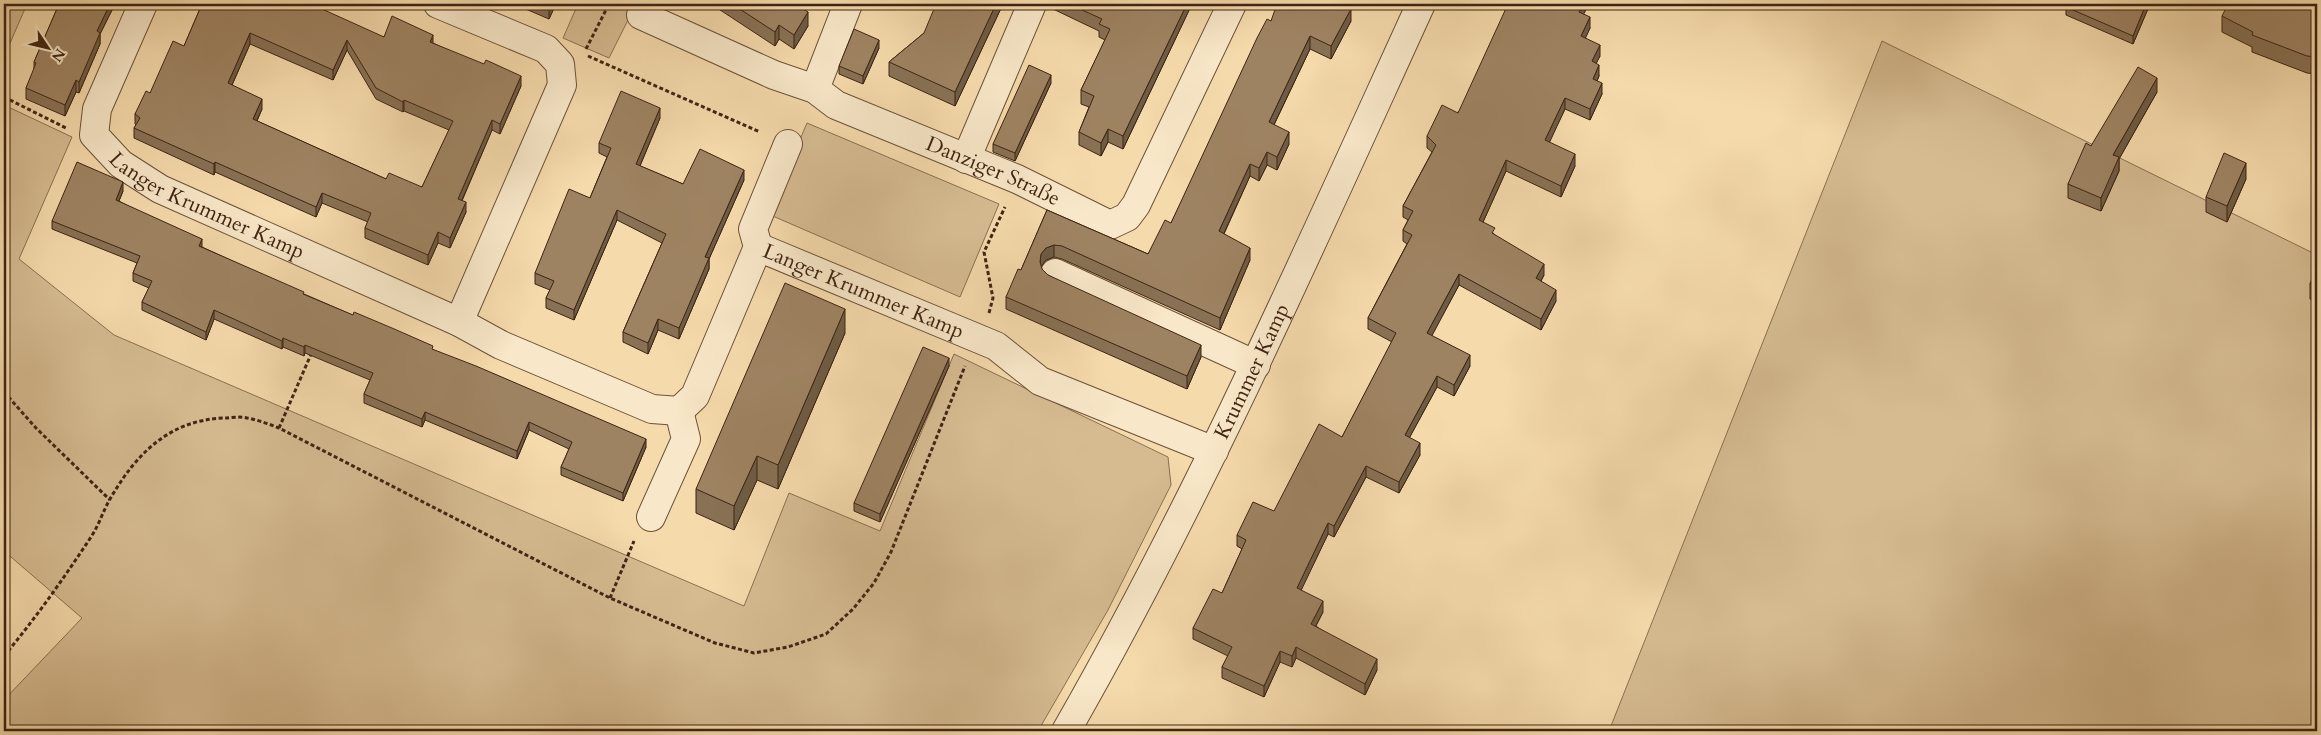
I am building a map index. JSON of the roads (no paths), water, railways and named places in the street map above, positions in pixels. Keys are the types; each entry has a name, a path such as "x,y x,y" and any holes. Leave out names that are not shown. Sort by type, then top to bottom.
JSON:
{"street":[{"name":"Langer Krummer Kamp","path":"143,4 98,110 94,135 121,164 160,189 459,322 501,345 652,409 679,411 695,396 758,247 996,346 1040,381 1214,451"},
{"path":"438,4 546,49 560,64 562,85 459,322"},
{"path":"814,89 848,4"},
{"path":"966,159 1032,4"},
{"name":"Danziger Straße","path":"642,15 774,74 814,89 836,105 1017,180 1110,225 1127,217 1136,205 1232,4"},
{"name":"Krummer Kamp","path":"1066,731 1117,642 1214,451 1256,364 1421,4"},
{"path":"758,247 752,229 788,144"},
{"path":"1055,273 1256,364"},
{"path":"651,517 686,438 679,411"}]}
